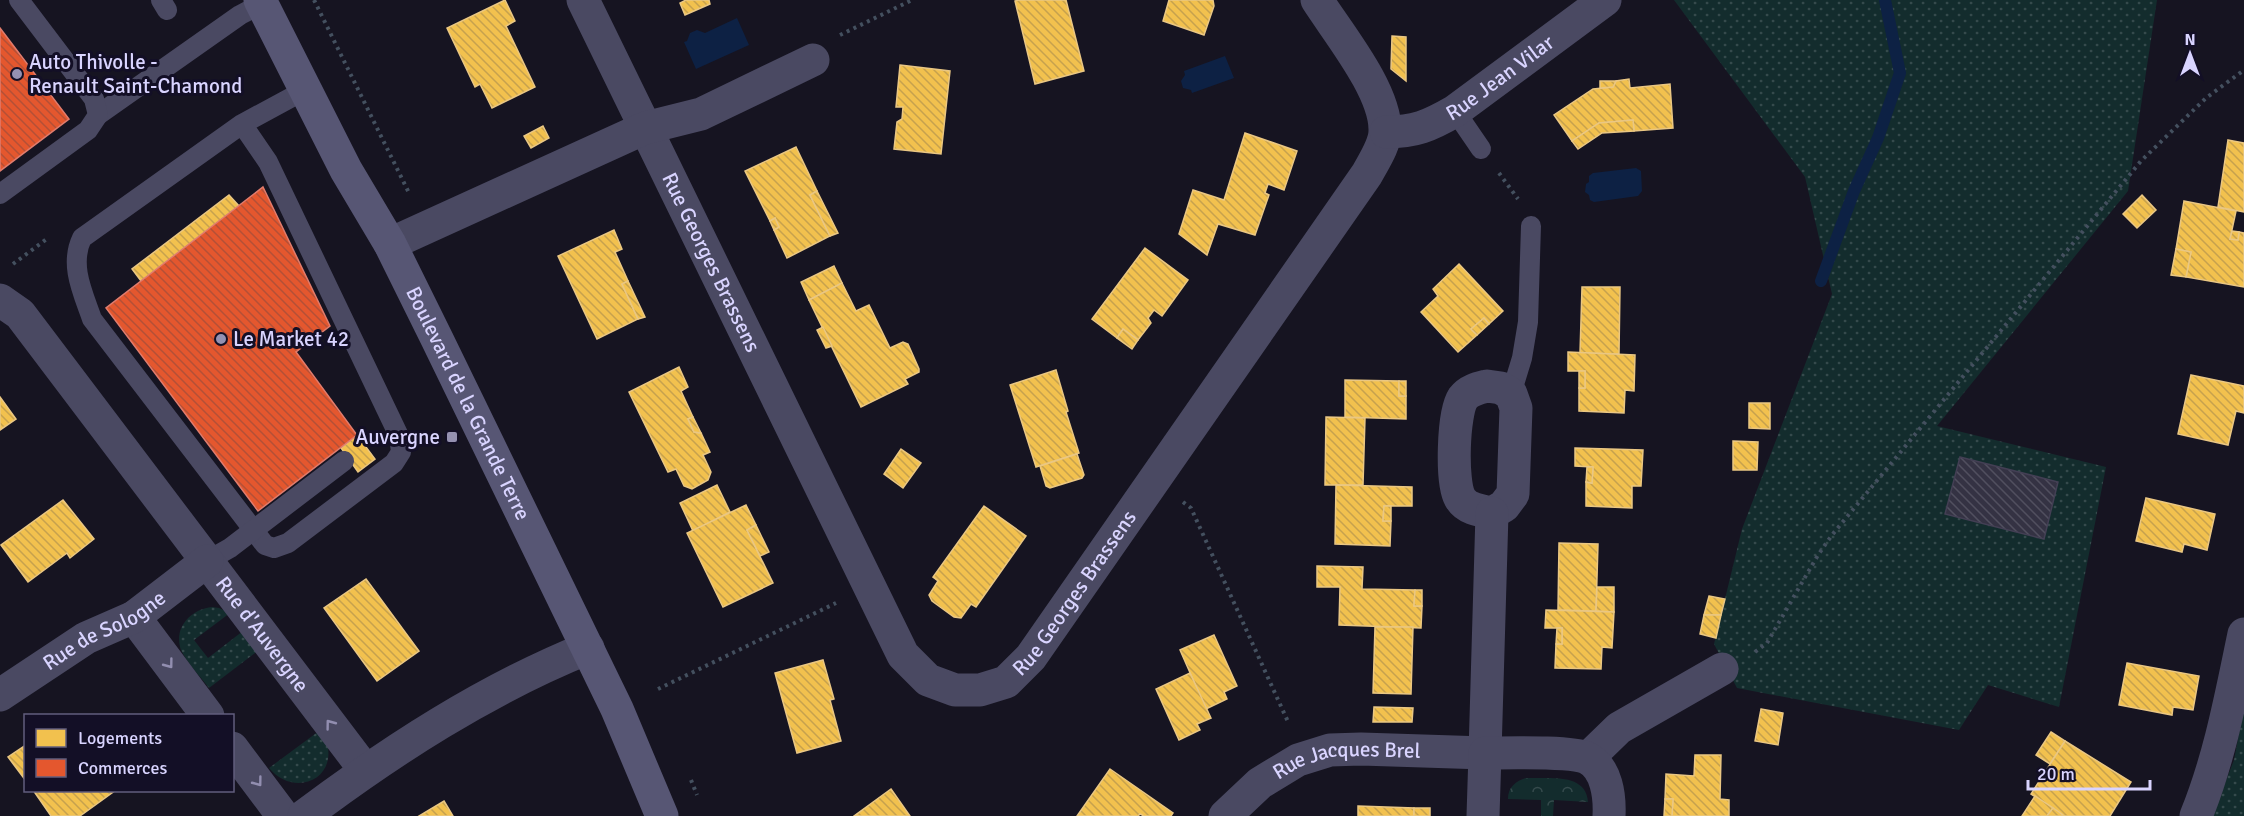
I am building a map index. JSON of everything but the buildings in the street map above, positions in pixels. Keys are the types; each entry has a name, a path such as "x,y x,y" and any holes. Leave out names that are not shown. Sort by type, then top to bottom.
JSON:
{"street":[{"name":"Rue Georges Brassens","path":"583,0 903,655 928,680 955,690 981,690 1006,682 1031,657 1367,174 1386,132"},
{"path":"1317,0 1373,87 1382,109 1386,132"},
{"name":"Rue Jean Vilar","path":"1386,132 1408,132 1430,126 1455,111 1605,0"},
{"name":"Boulevard de la Grande Terre","path":"261,2 346,170 390,244 588,648 630,738 662,816"},
{"path":"390,244 645,128 701,114 813,60"},
{"name":"Rue d'Auvergne","path":"0,300 20,315 365,770"},
{"path":"1488,386 1501,388 1511,394 1516,408 1513,494 1504,506 1492,513 1473,509 1460,499 1455,485 1458,410 1464,396 1474,389 1488,386"},
{"path":"1483,816 1492,513"},
{"name":"Rue de Sologne","path":"0,695 86,638 134,617 207,561"},
{"path":"134,617 207,714"},
{"path":"2196,816 2209,783 2225,727 2244,634"},
{"path":"304,816 365,770 498,688 588,648"},
{"path":"1609,816 1610,801 1606,785 1600,770 1588,758 1619,728 1722,669"},
{"name":"Rue Jacques Brel","path":"1225,816 1260,783 1298,759 1330,750 1569,755 1588,758"},
{"path":"234,751 283,816"}],"lane":[{"path":"20,0 94,99 98,115"},
{"path":"0,194 88,130 98,115 261,2"},
{"path":"242,124 278,183 399,436 401,452 394,463 288,543 274,548 265,545 92,319 79,284 76,249 82,238 242,124 305,90"},
{"path":"1455,111 1481,149"},
{"path":"1511,394 1522,358 1528,322 1531,226"},
{"path":"207,561 219,556 344,462"}],"path":[{"path":"813,60 836,38 912,0"},
{"path":"1722,669 1751,655 1767,643 1818,555 1833,535 2141,161 2206,98 2244,70"},
{"path":"1481,149 1524,206 1529,214 1531,226"},
{"path":"8,267 51,236 82,238"},
{"path":"1155,478 1191,508 1293,733 1298,759"},
{"path":"658,689 870,587"}],"green space":[{"path":"1674,0 2157,0 2128,191 1937,426 2106,467 2059,707 1988,685 1959,730 1737,688 1714,644 1742,529 1832,294 1805,177"},
{"path":"212,607 230,613 194,640 208,658 243,631 259,650 209,688 187,660 179,642 182,627 186,621 197,611"},
{"path":"2244,707 2244,816 2212,816 2234,760"},
{"path":"319,731 326,741 328,760 318,777 299,783 278,777 269,768"},
{"path":"1526,778 1555,778 1573,781 1586,792 1588,802 1554,800 1553,816 1541,816 1541,800 1508,799 1513,785"}],"water":[{"path":"737,18 749,45 696,69 684,42 687,41 690,33 697,30 705,33"},
{"path":"1225,56 1234,78 1192,93 1191,90 1183,88 1181,81 1185,75 1184,71"},
{"path":"1636,168 1641,171 1642,191 1638,196 1594,202 1585,192 1589,176 1593,173"}],"waterway":[{"path":"1821,281 1854,191 1878,138 1900,73 1885,0"}],"place":[{"name":"Auto Thivolle - Renault Saint-Chamond","path":"17,74"},
{"name":"Le Market 42","path":"221,339"},
{"name":"Auvergne","path":"452,437"}]}
